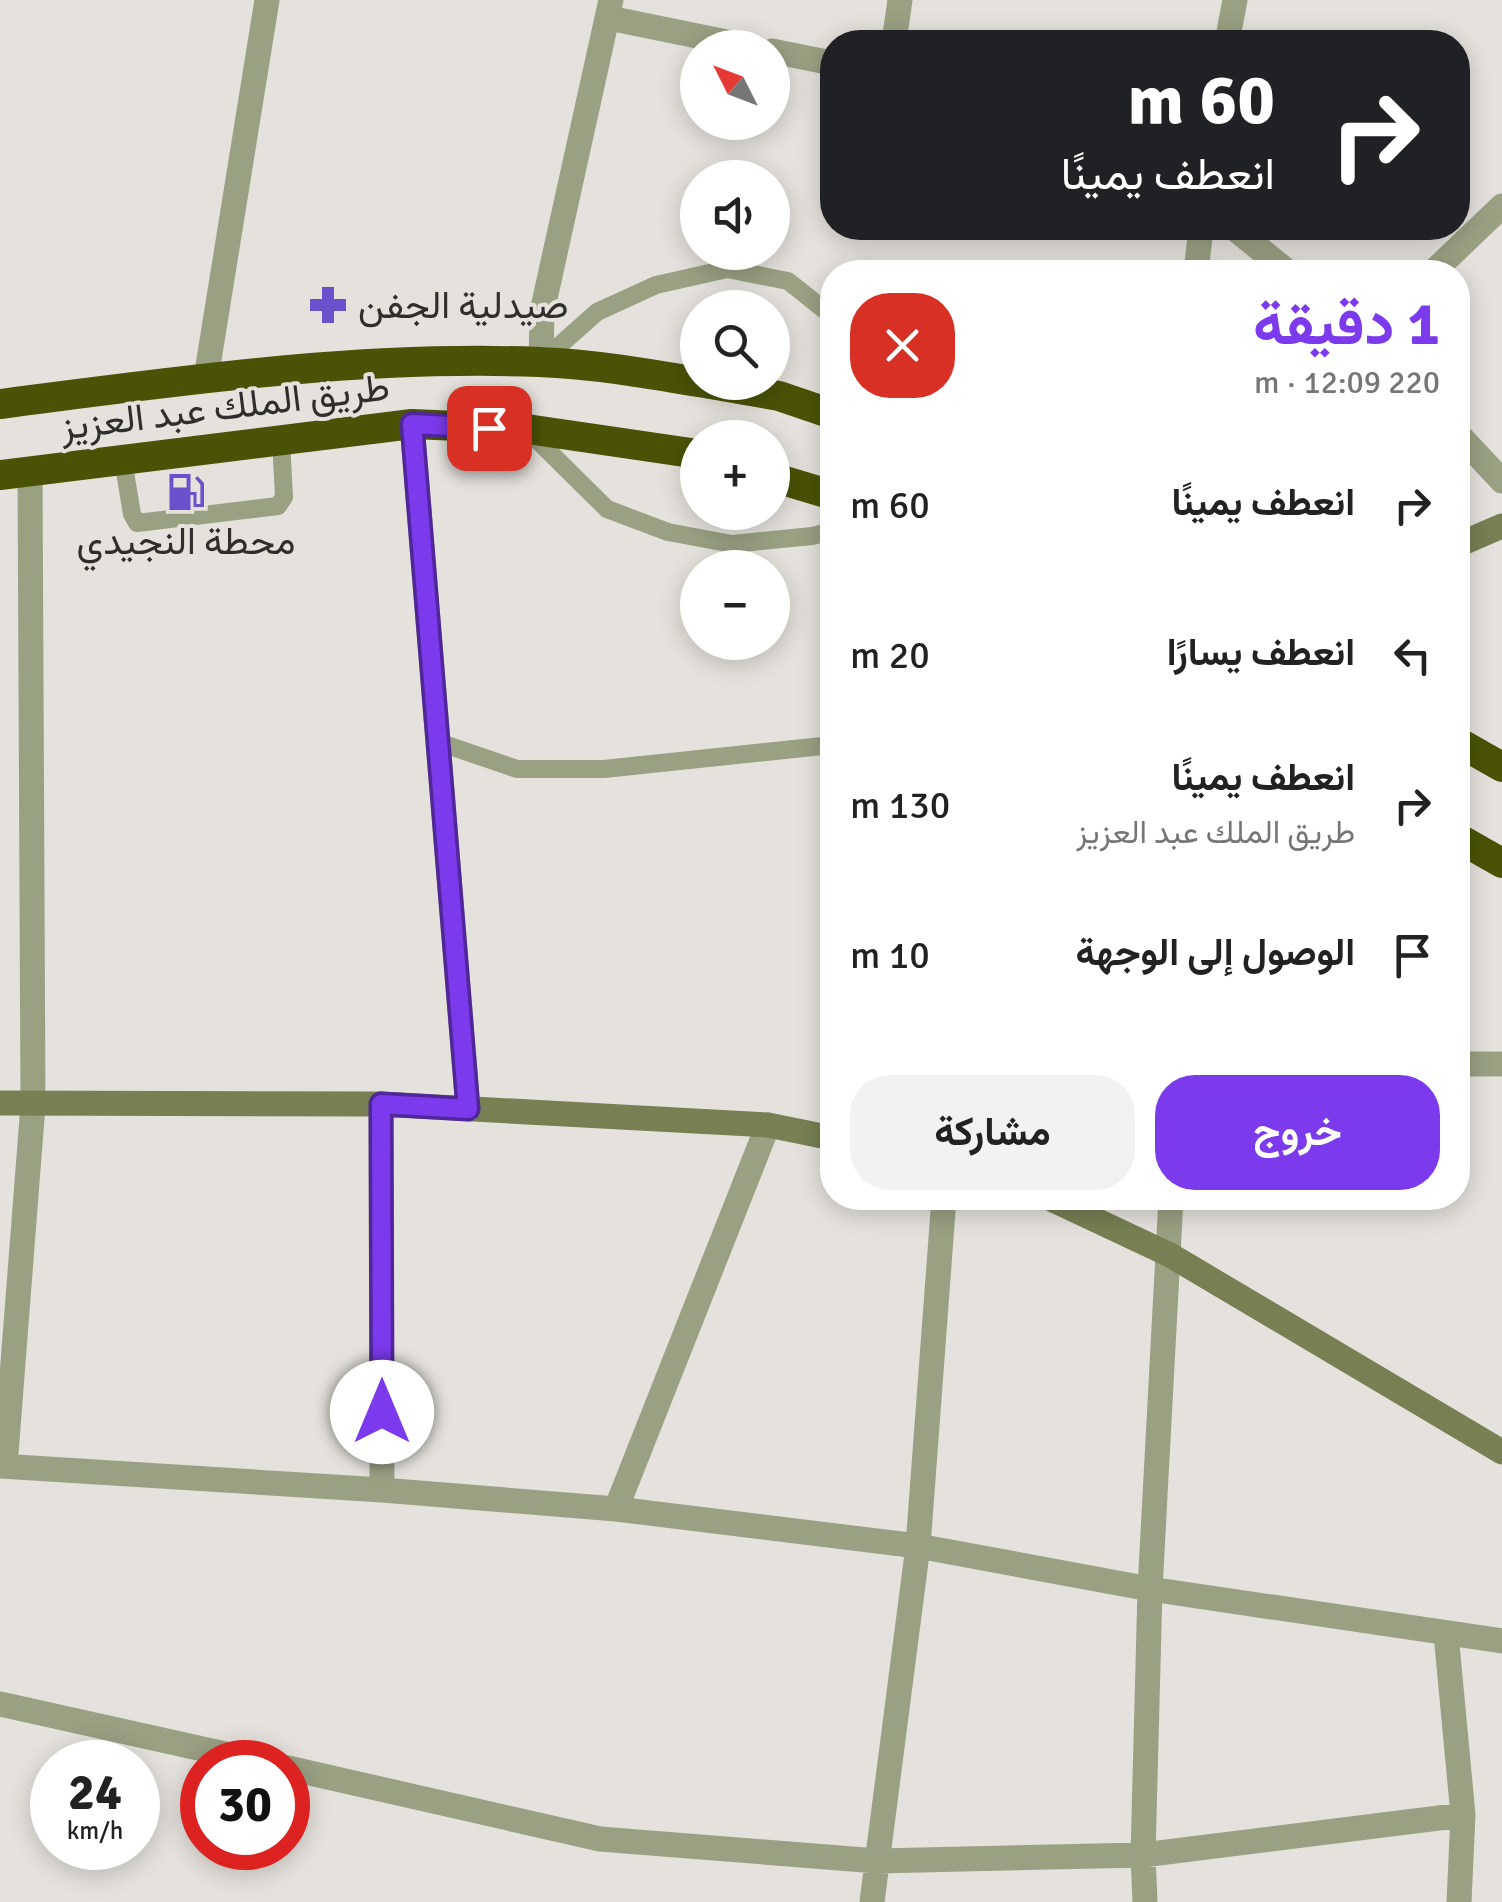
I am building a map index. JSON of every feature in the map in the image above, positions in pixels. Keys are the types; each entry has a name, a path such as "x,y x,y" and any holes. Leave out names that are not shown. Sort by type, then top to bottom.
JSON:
{"highway":[{"name":"طريق الملك عبد العزيز","path":"0,404 206,378 435,361 541,362 680,380"},
{"name":"طريق الملك عبد العزيز","path":"790,400 820,410"},
{"name":"طريق الملك عبد العزيز","path":"15,473 412,424 527,429 680,450"},
{"path":"790,483 820,492"},
{"path":"1470,749 1502,767"},
{"path":"1470,845 1502,863"}],"street":[{"path":"206,378 267,0"},
{"path":"896,30 900,0"},
{"path":"1229,30 1235,0"},
{"path":"541,362 542,312 610,9 689,30"},
{"path":"790,55 820,61"},
{"path":"1470,237 1502,206"},
{"path":"1249,240 1273,260"},
{"path":"1446,260 1467,240"},
{"path":"412,424 468,1109"},
{"path":"1470,447 1502,481"},
{"path":"15,473 32,1105 2,1466 616,1509 918,1546 1150,1590 1502,1641"},
{"path":"1470,540 1502,526"},
{"path":"1470,1064 1502,1064"},
{"path":"0,1103 381,1104 768,1125 820,1136"},
{"path":"381,1104 382,1490"},
{"path":"616,1509 768,1125"},
{"path":"872,1902 918,1546 943,1210"},
{"path":"1074,1210 1170,1255 1502,1452"},
{"path":"1145,1902 1142,1855 1150,1590 1170,1210"},
{"path":"1446,1634 1462,1815 1459,1902"},
{"path":"0,1704 180,1744"},
{"path":"310,1773 600,1840 877,1861 1142,1855 1462,1815"}],"lane":[{"path":"541,362 597,312 656,284 727,269 788,282 820,307"},
{"path":"527,429 606,508 668,532 732,544 820,534"},
{"path":"124,460 132,514 137,522 278,506 284,498 281,440"},
{"path":"438,742 517,769 604,768 820,745"}],"place":[{"name":"صيدلية الجفن","path":"328,305"},
{"name":"محطة النجيدي","path":"186,492"}],"route":[{"path":"382,1412 381,1104 468,1109 412,424 489,428"}]}
